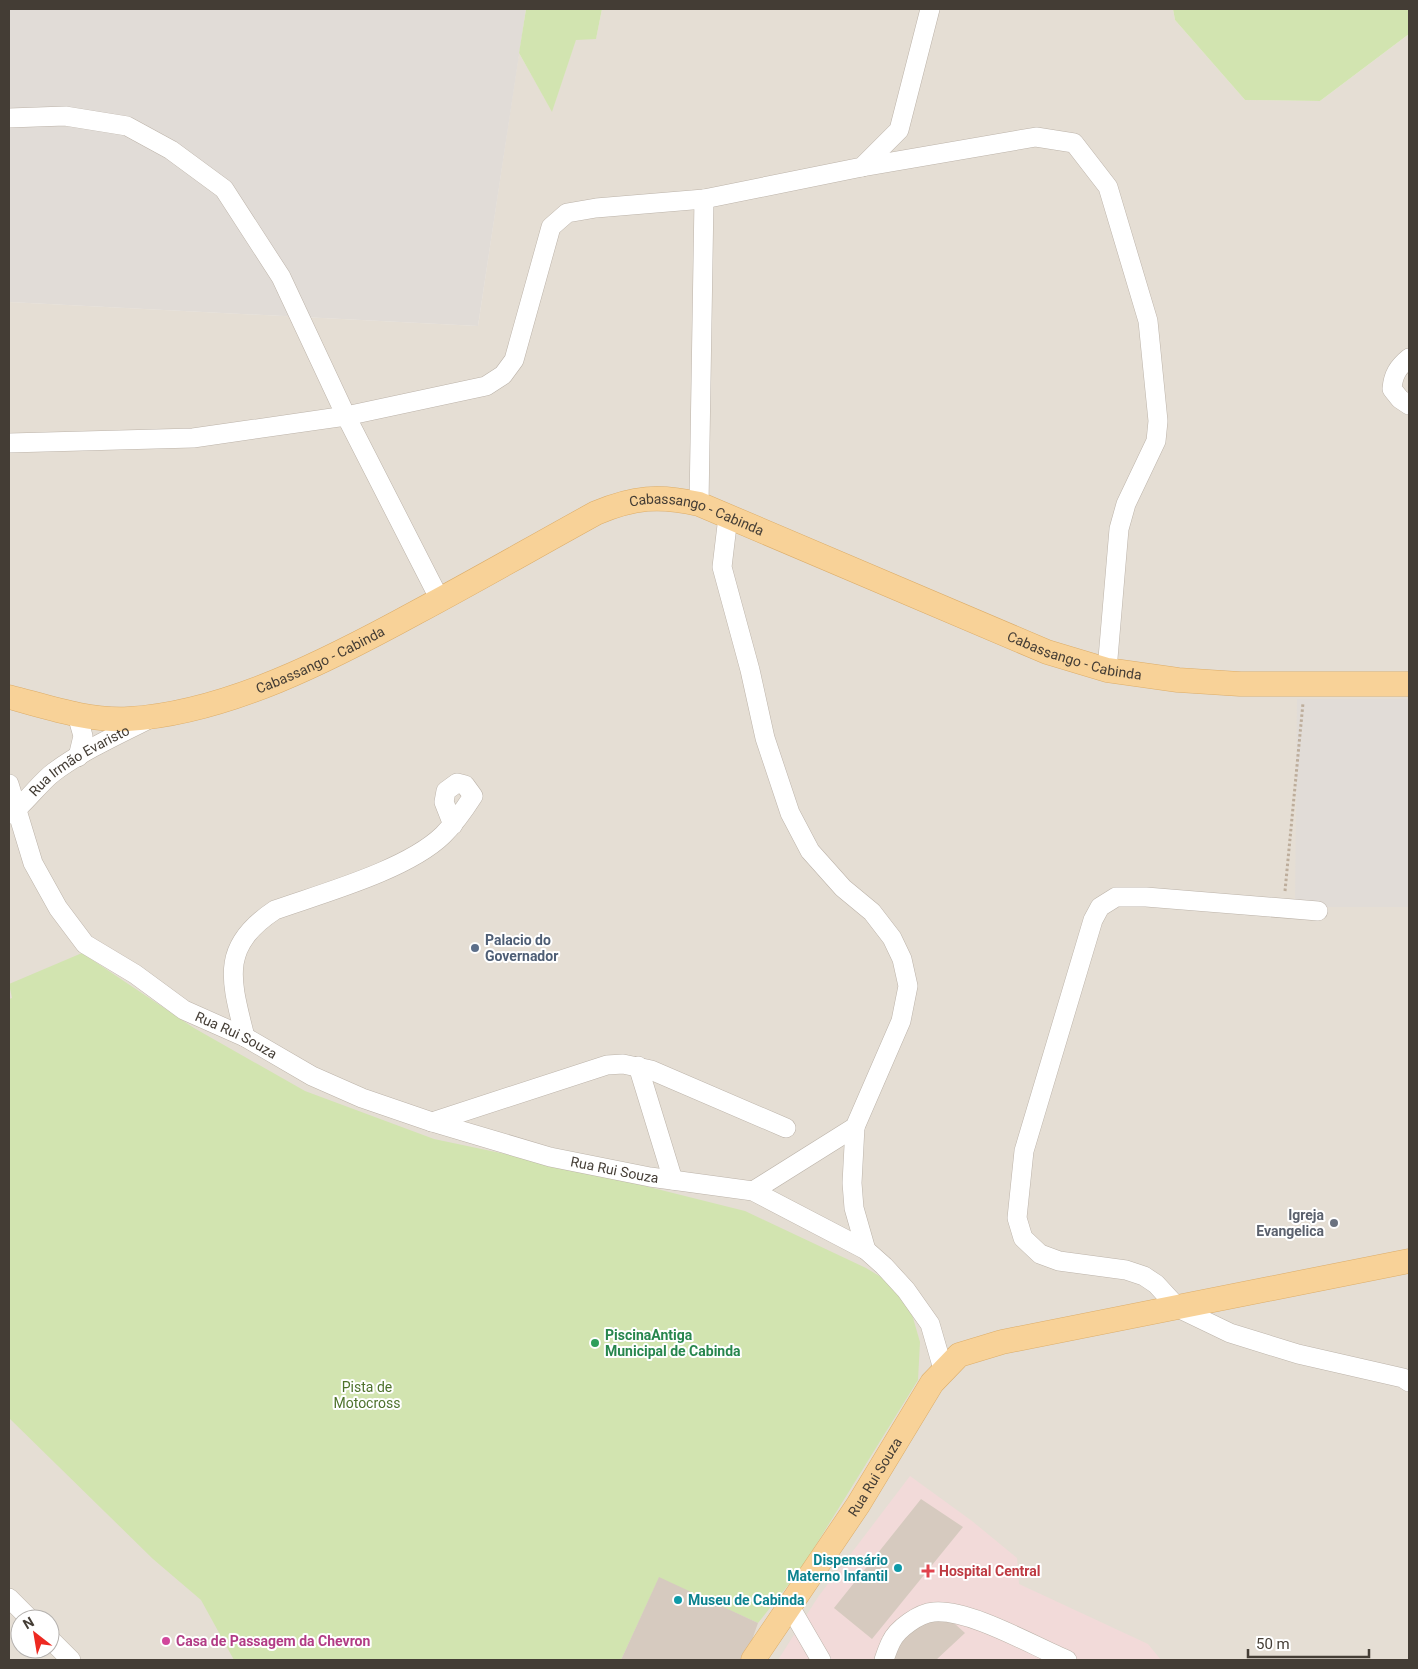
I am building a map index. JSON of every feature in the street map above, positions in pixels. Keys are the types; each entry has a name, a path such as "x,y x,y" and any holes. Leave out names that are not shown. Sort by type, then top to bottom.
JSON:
{"main road":[{"name":"Cabassango - Cabinda","path":"9,698 77,715 105,719 156,716 236,695 296,673 371,637 596,513 623,502 671,498 699,504 1047,652 1107,670 1178,680 1305,685 1409,684"},
{"path":"943,1369 959,1355 974,1349 1409,1261"},
{"name":"Rua Rui Souza","path":"753,1660 858,1504 932,1383 943,1369"}],"street":[{"path":"862,167 900,130 930,9"},
{"path":"9,118 65,116 127,126 171,150 224,189 281,277 346,416 440,600"},
{"path":"9,443 193,438 346,416 486,386 502,375 514,360 551,227 567,213 596,208 704,200 862,167 1036,136 1074,143 1108,187 1148,321 1158,421 1156,441 1126,504 1119,529 1107,670"},
{"path":"699,504 704,200"},
{"path":"1409,358 1393,377 1392,389 1400,399 1409,405"},
{"path":"728,516 722,567 750,670 765,738 790,813 810,851 843,888 872,912 892,938 902,959 908,986 901,1022 855,1127 852,1183 854,1208 866,1250"},
{"path":"77,715 83,736 78,757"},
{"name":"Rua Irmão Evaristo","path":"12,812 37,785 55,771 156,716"},
{"name":"Rua Rui Souza","path":"9,784 12,812 33,862 58,908 86,944 135,974 184,1010 245,1036 312,1076 362,1098 432,1122 550,1157 673,1180 753,1191 866,1250 906,1290 930,1324 943,1369"},
{"path":"245,1036 232,982 234,963 244,938 258,922 275,910 400,864 441,837 453,824"},
{"path":"1318,911 1146,897 1116,897 1100,907 1093,920 1024,1151 1017,1218 1023,1238 1040,1254 1059,1261 1126,1270 1144,1276 1156,1284 1178,1308 1230,1333 1298,1354 1403,1378 1409,1382"},
{"path":"432,1122 607,1065 638,1066 786,1128"},
{"path":"638,1066 673,1180"},
{"path":"753,1191 855,1127"},
{"path":"9,1598 20,1609"},
{"path":"789,1605 821,1660"},
{"path":"884,1660 891,1641 896,1635 915,1619 933,1612 958,1615 996,1628 1067,1660"},
{"path":"60,1649 71,1660"}],"path":[{"path":"1281,909 1285,891 1305,685"}],"shaded area":[{"path":"9,9 526,9 478,326 9,302"},
{"path":"602,9 1173,9 1175,20 1245,100 1320,101 1409,34 1409,1660 9,1660 9,302 478,326 519,53 552,111 576,39 596,38"},
{"path":"1297,699 1409,699 1409,907 1295,907"},
{"name":"Hospital Central","path":"910,1476 972,1521 1017,1558 1019,1584 1148,1644 1161,1660 778,1660 818,1597"}],"green space":[{"path":"526,9 602,9 596,39 576,40 552,112 519,53"},
{"path":"1173,9 1409,9 1409,34 1320,101 1245,100 1175,20"},
{"name":"Pista de Motocross","path":"82,953 194,1028 305,1091 434,1139 581,1170 745,1211 866,1268 891,1283 911,1311 920,1342 918,1380 801,1569 758,1623 659,1578 621,1660 234,1660 201,1600 153,1559 9,1418 9,999 12,998 9,984"}],"building":[{"name":"Dispensário Materno Infantil","path":"921,1499 963,1527 872,1639 834,1608"},
{"name":"Museu de Cabinda","path":"659,1577 758,1623 745,1660 621,1660"},
{"path":"934,1605 965,1633 936,1660 893,1660 886,1654"}],"place":[{"name":"Palacio do Governador","path":"475,948"},
{"name":"Igreja Evangelica","path":"1334,1223"},
{"name":"PiscinaAntiga Municipal de Cabinda","path":"595,1343"},
{"name":"Dispensário Materno Infantil","path":"898,1568"},
{"name":"Hospital Central","path":"928,1571"},
{"name":"Museu de Cabinda","path":"678,1600"},
{"name":"Casa de Passagem da Chevron","path":"166,1641"}]}
